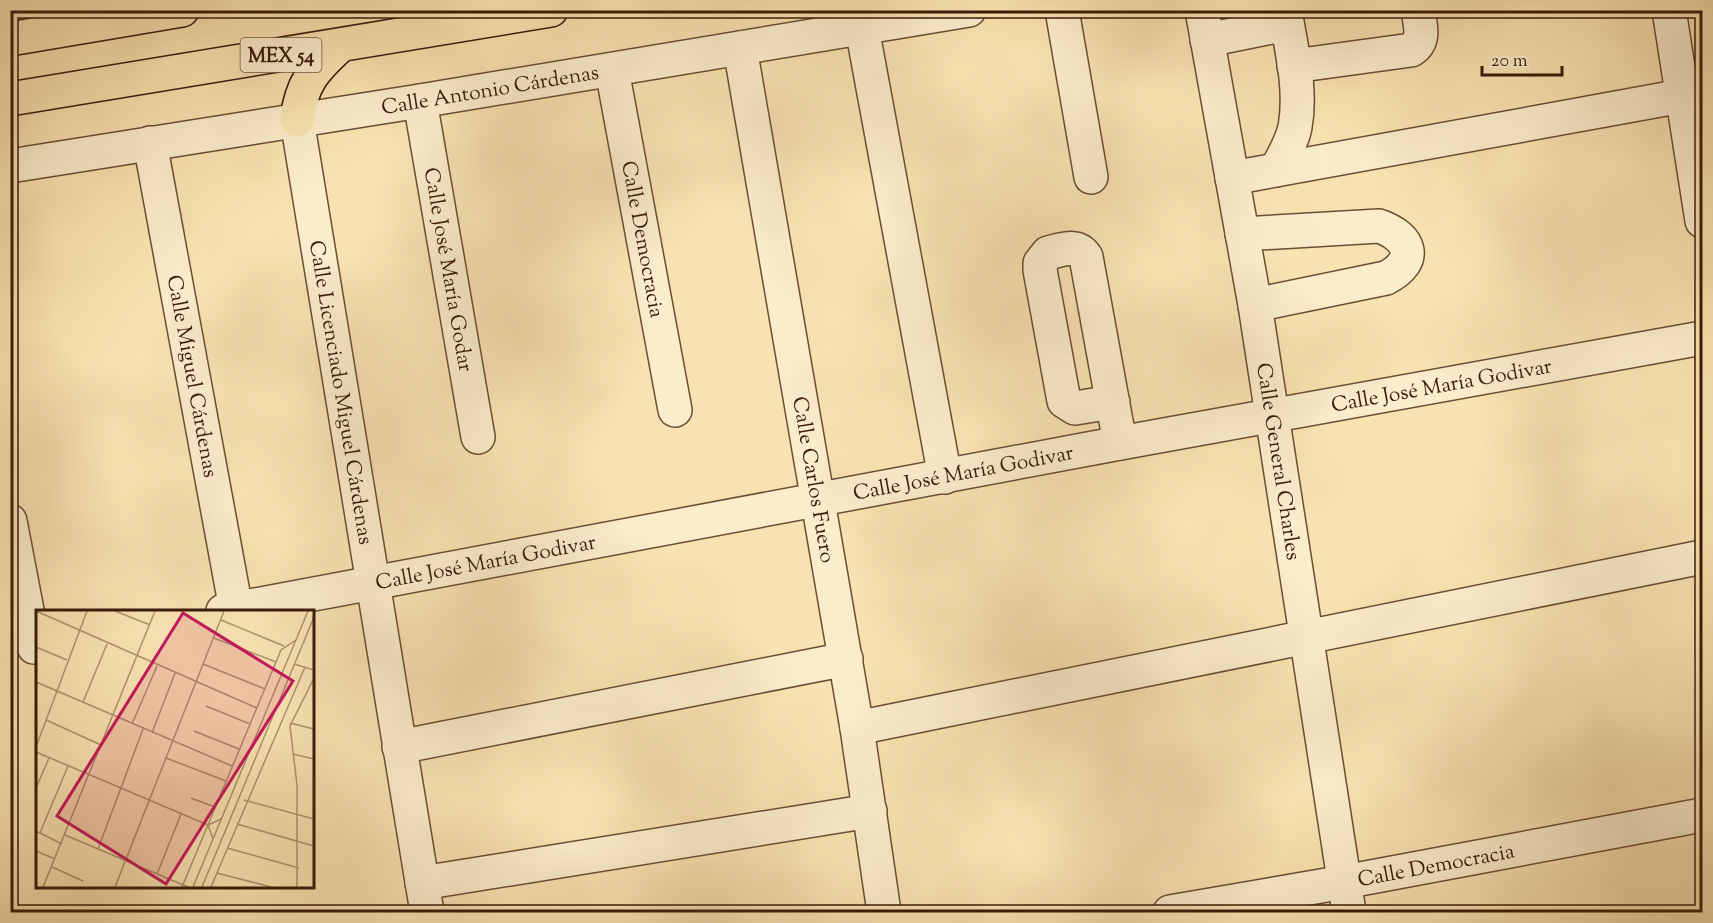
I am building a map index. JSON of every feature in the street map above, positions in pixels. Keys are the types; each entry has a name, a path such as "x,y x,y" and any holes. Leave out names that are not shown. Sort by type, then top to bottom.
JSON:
{"main road":[{"path":"10,39 182,10"},
{"name":"MEX 54","path":"10,99 551,10"},
{"path":"297,120 299,103 307,81 321,63 341,45"}],"street":[{"name":"Calle Antonio Cárdenas","path":"10,166 612,70 969,10"},
{"path":"1062,10 1091,177"},
{"path":"1294,66 1411,50 1420,42 1418,10"},
{"path":"1669,10 1702,221"},
{"path":"1205,25 1286,17 1294,66 1297,105 1295,128 1276,170"},
{"name":"Calle General Charles","path":"1205,25 1273,416 1346,897"},
{"path":"862,28 945,477"},
{"name":"Calle Carlos Fuero","path":"740,48 846,659 884,912"},
{"name":"Calle Democracia","path":"612,70 675,410"},
{"path":"1232,178 1682,96"},
{"name":"Calle José María Godar","path":"420,101 478,437"},
{"name":"Calle Licenciado Miguel Cárdenas","path":"297,120 424,898"},
{"name":"Calle Miguel Cárdenas","path":"150,143 230,610"},
{"path":"1242,234 1379,226 1393,231 1405,241 1407,255 1402,267 1386,278 1255,305"},
{"name":"Calle José María Godivar","path":"230,610 1120,443 1702,338"},
{"path":"1113,402 1120,443"},
{"path":"10,521 27,648"},
{"path":"857,728 1702,557"},
{"path":"399,747 846,659"},
{"path":"424,898 870,811"},
{"name":"Calle Democracia","path":"1170,912 1346,897 1702,815"}]}
